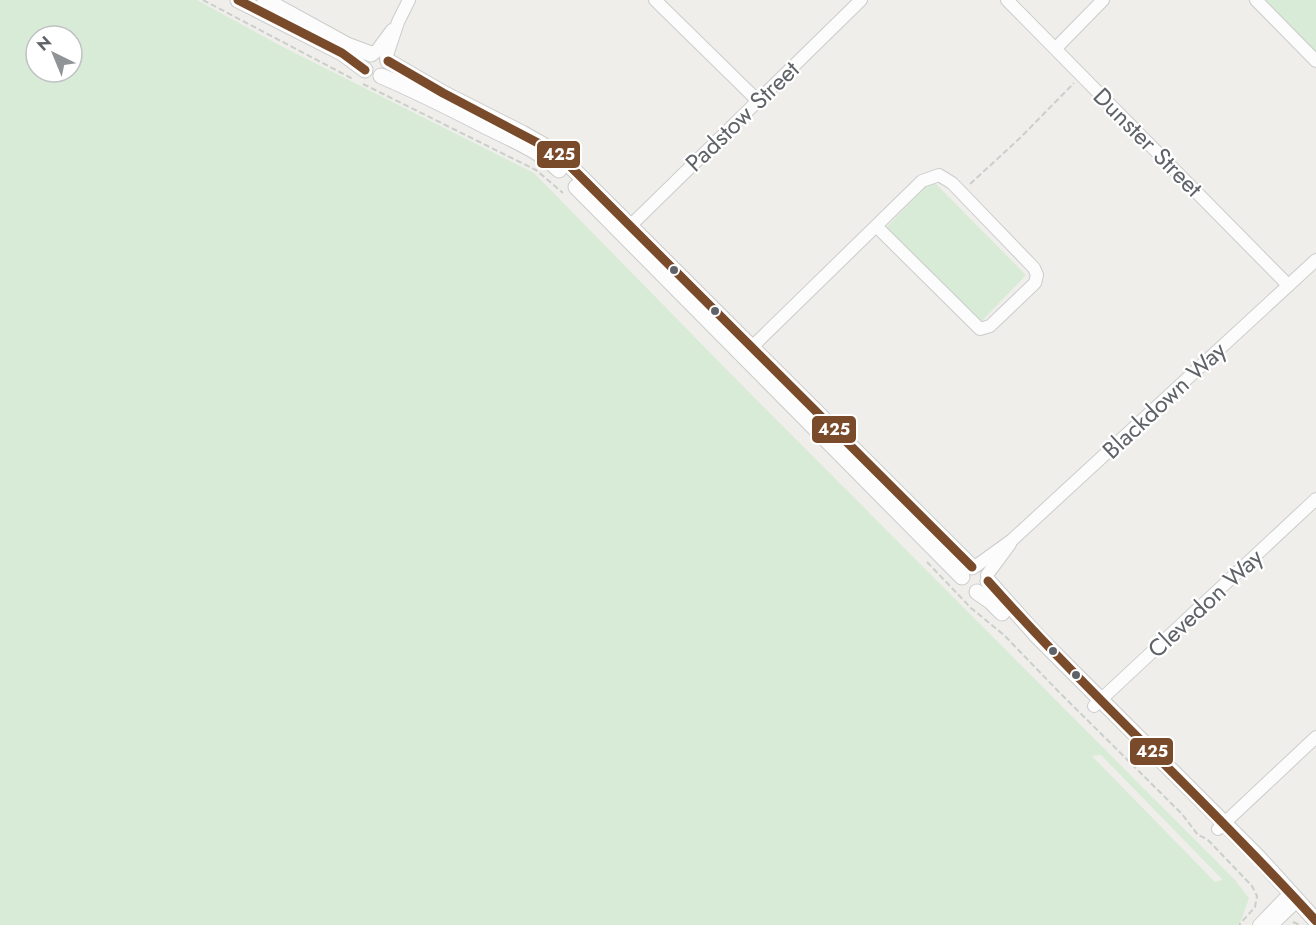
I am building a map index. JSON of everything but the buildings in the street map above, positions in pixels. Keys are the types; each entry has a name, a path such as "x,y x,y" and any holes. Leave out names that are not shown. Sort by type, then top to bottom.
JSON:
{"street":[{"path":"238,0 342,53 372,76 381,76 407,86 543,156 627,229"},
{"path":"265,0 347,45 380,56 443,93 547,146 748,351 1032,630 1098,703 1222,826 1290,900 1316,921"},
{"path":"365,70 364,63 380,56 409,0"},
{"path":"655,0 758,101"},
{"name":"Padstow Street","path":"627,229 861,0"},
{"name":"Dunster Street","path":"1007,0 1288,285"},
{"path":"1056,48 1103,0"},
{"path":"1256,0 1316,61"},
{"path":"380,56 387,70 381,76"},
{"path":"748,351 922,181 932,176 939,175 961,192 1034,268 1037,275 1035,283 986,329 980,329 876,226"},
{"name":"Blackdown Way","path":"977,576 1012,540 1316,260"},
{"name":"Clevedon Way","path":"1098,703 1316,499"},
{"path":"1222,826 1316,737"},
{"path":"1259,925 1290,900"},
{"path":"1272,925 1290,900"},
{"path":"1290,900 1306,925"}],"path":[{"path":"203,0 338,71 536,170 563,192"},
{"path":"961,192 1020,138 1082,75"},
{"path":"922,556 961,598 1004,635 1182,814 1198,835 1207,838 1252,886 1257,896 1255,907 1239,925"}],"green space":[{"path":"0,0 197,0 281,46 534,173 1235,880 1249,898 1241,921 1237,925 0,925","holes":["1101,755 1222,879 1215,882 1092,756"]},
{"path":"1257,0 1316,0 1316,60"},
{"path":"932,180 1026,275 978,325 882,232"}],"transit line":[{"name":"425","path":"238,0 342,53 365,70"},
{"name":"425","path":"388,61 443,93 557,153 972,567"},
{"name":"425","path":"988,581 1316,921"}]}
